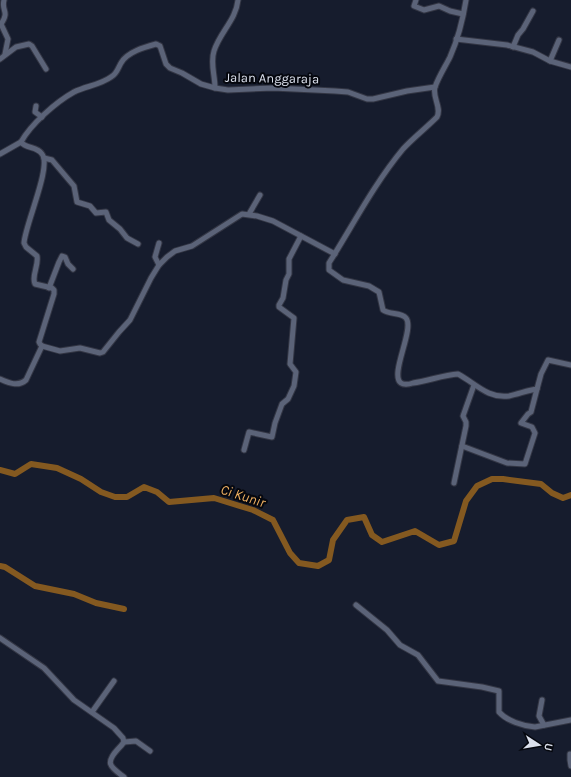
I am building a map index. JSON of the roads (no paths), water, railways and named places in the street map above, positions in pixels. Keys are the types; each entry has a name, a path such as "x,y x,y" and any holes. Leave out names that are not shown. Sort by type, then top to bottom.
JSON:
{"street":[{"path":"4,0 3,5 5,17 1,24 8,39 5,54"},
{"path":"215,88 215,75 212,65 214,50 233,18 238,0"},
{"path":"416,0 414,6 417,8 426,10 439,6 463,14"},
{"path":"466,0 456,39 435,89 435,98 439,108 439,114 404,148 388,169 368,198 329,263 329,269 330,272 344,280 369,286 379,292 381,297 381,307 383,310 389,313 401,315 408,322 398,371 399,382 405,384 420,382 442,376 458,374 486,392 499,396 509,396 537,389"},
{"path":"513,47 518,35 523,29 533,10"},
{"path":"456,39 490,42 513,47 533,52 550,61 571,67"},
{"path":"550,61 559,40"},
{"path":"0,58 16,47 30,44 46,69"},
{"name":"Jalan Anggaraja","path":"21,142 28,131 42,117 74,92 106,81 113,76 126,58 154,44 160,46 166,64 170,68 201,84 215,88 228,90 272,88 335,90 373,99 407,91 435,89"},
{"path":"36,106 36,112 42,117"},
{"path":"0,154 21,142 23,145 40,152 44,158 43,174 24,243 26,247 37,256 37,267 34,277 35,284 53,289 54,294 39,342 42,346 60,351 80,348 100,353 105,351 112,340 130,320 144,290 159,266 175,251 192,246 242,214 249,214 273,221 335,254"},
{"path":"44,158 52,160 74,186 77,202 90,206 96,213 105,211 109,220 120,228 127,238 138,244"},
{"path":"249,214 260,195"},
{"path":"244,450 249,432 272,438 275,423 282,404 288,399 294,384 296,372 290,363 294,318 279,308 279,306 283,298 286,280 289,274 288,259 301,236"},
{"path":"159,243 155,258 159,266"},
{"path":"49,288 62,256 65,257 68,264 73,269"},
{"path":"0,379 16,384 23,383 26,380 42,346"},
{"path":"462,446 504,462 525,464 535,433 532,427 521,423 531,412 541,374 547,361 550,360 571,365"},
{"path":"454,483 466,424 463,416 474,385"},
{"path":"356,605 387,630 400,645 418,655 438,681 497,690 499,694 498,711 501,715 516,722 530,726 571,720"},
{"path":"0,638 44,668 74,700 114,728 124,742"},
{"path":"92,712 114,681"},
{"path":"542,700 540,716 544,725"},
{"path":"124,777 113,769 110,760 111,756 124,742 136,741 150,751"},
{"path":"570,754 571,766"}],"waterway":[{"name":"Ci Kunir","path":"0,470 15,474 31,464 57,468 81,479 101,492 115,497 127,497 144,487 157,492 169,502 214,498 253,510 273,520 290,553 299,563 318,566 329,560 333,540 347,520 364,517 372,535 382,542 415,531 439,545 454,541 466,501 477,486 492,479 541,484 552,493 563,498 571,495"},
{"path":"0,566 5,567 35,586 74,594 96,603 124,609"}]}
